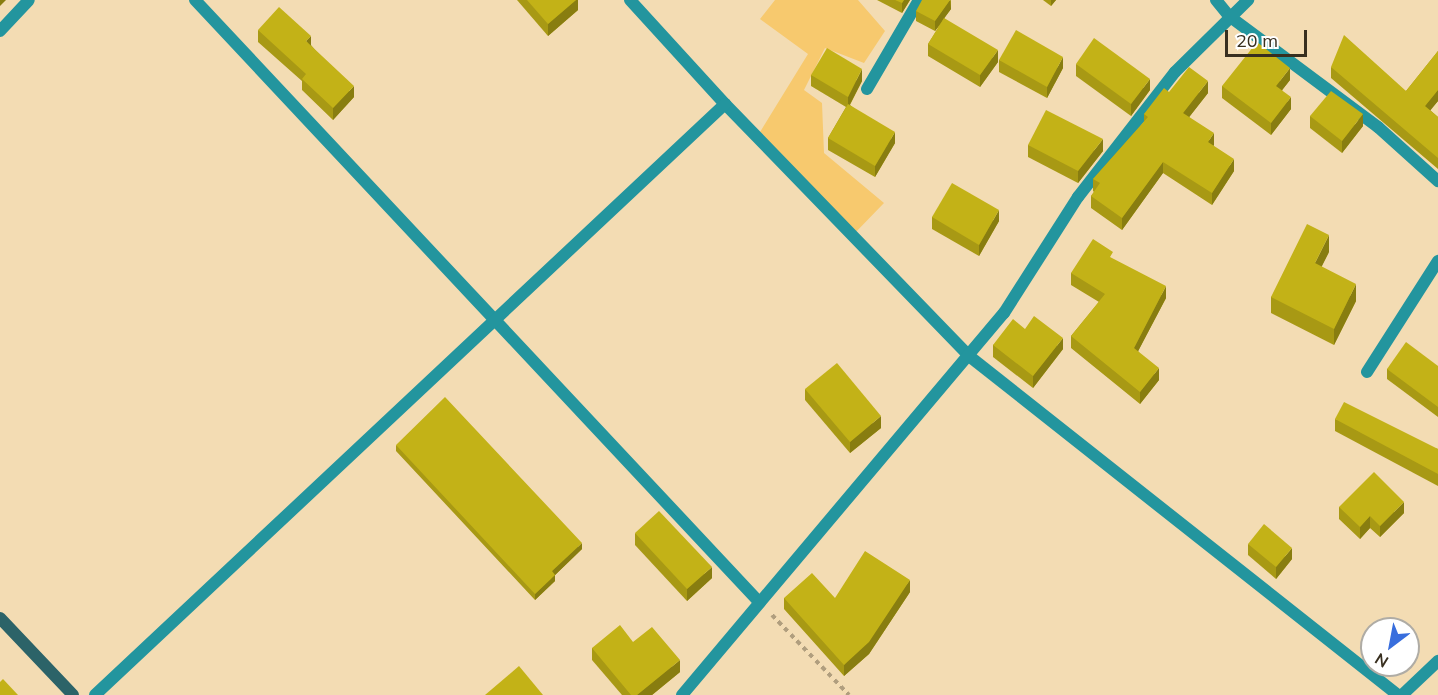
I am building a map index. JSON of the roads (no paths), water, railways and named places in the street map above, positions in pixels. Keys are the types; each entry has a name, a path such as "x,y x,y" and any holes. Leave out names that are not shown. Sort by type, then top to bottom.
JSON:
{"street":[{"path":"0,31 28,0"},
{"path":"195,0 760,603"},
{"path":"630,0 724,104 969,356 1400,695 1438,661"},
{"path":"867,89 920,0"},
{"path":"1216,0 1229,16 1378,127 1438,181"},
{"path":"682,695 1004,313 1078,197 1175,72 1229,16 1248,0"},
{"path":"94,695 724,104"},
{"path":"1368,372 1438,261"},
{"path":"0,618 73,695"}]}
